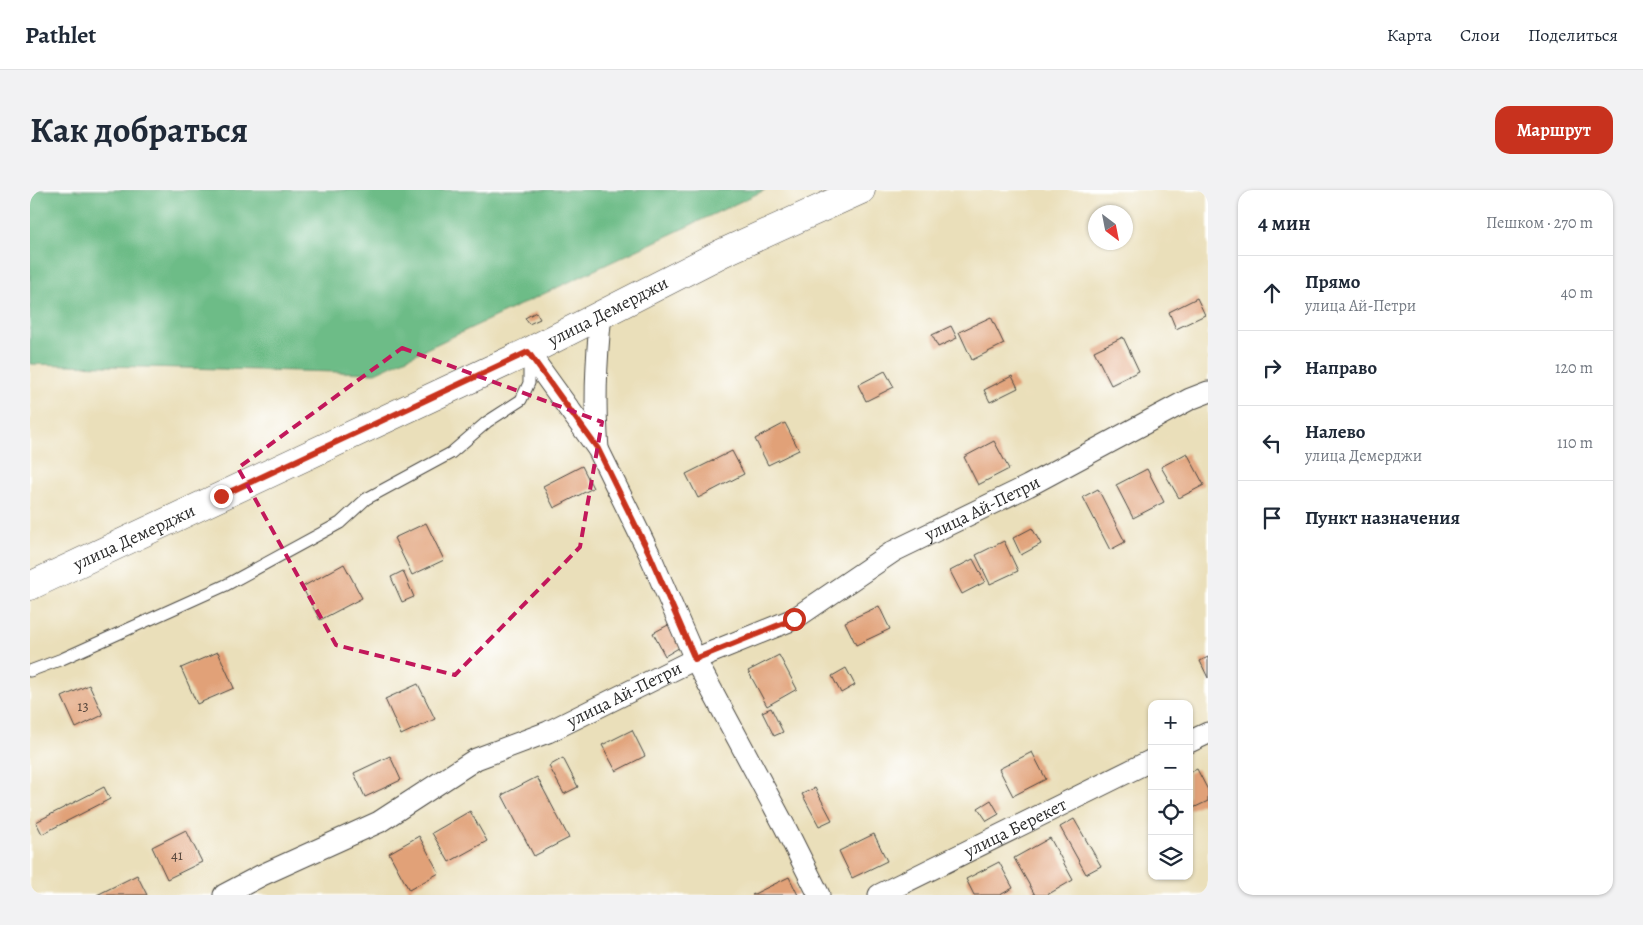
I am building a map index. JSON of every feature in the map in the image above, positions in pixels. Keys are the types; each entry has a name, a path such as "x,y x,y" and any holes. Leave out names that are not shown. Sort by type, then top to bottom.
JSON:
{"main road":[{"name":"улица Демерджи","path":"30,586 528,352 722,253 861,190"}],"street":[{"path":"598,449 595,412 596,357 601,314"},
{"path":"528,352 598,449 649,553 695,659 819,895"},
{"name":"улица Ай-Петри","path":"224,895 262,875 379,822 476,759 548,732 695,659 794,619 894,551 1028,486 1208,392"},
{"path":"1193,740 1208,733"},
{"name":"улица Берекет","path":"879,895 1148,762"}],"lane":[{"path":"30,671 62,659 226,585 340,523 366,499 451,453 487,422 521,400 529,383 528,352"}],"highlighted area":[{"path":"402,348 602,422 580,547 455,675 336,645 238,468"}],"green space":[{"path":"30,190 765,190 375,373 30,364"}],"building":[{"path":"1197,298 1205,315 1176,329 1169,312"},
{"path":"536,312 540,319 529,324 525,318"},
{"path":"991,317 1004,344 972,360 959,332"},
{"path":"951,326 957,338 938,347 932,335"},
{"path":"1123,337 1139,371 1111,385 1094,351"},
{"path":"885,371 894,387 866,401 858,385"},
{"path":"1012,376 1018,388 990,402 984,390"},
{"path":"785,423 799,450 768,465 755,439"},
{"path":"994,441 1009,469 978,485 964,457"},
{"path":"732,451 744,474 698,498 686,474"},
{"path":"1187,453 1204,485 1179,498 1161,467"},
{"path":"582,466 593,488 554,508 543,486"},
{"path":"1147,469 1164,502 1133,518 1116,485"},
{"path":"1098,489 1125,542 1110,550 1083,497"},
{"path":"426,523 444,560 412,575 394,538"},
{"path":"1032,528 1041,544 1021,555 1013,538"},
{"path":"1004,541 1018,571 990,584 976,555"},
{"path":"973,559 985,582 962,594 950,571"},
{"path":"344,564 362,598 320,620 302,587"},
{"path":"403,571 414,597 402,602 391,577"},
{"path":"879,606 890,629 856,645 845,622"},
{"path":"670,624 682,646 665,656 653,633"},
{"path":"218,652 234,688 197,704 181,668"},
{"path":"779,655 797,689 767,706 748,671"},
{"path":"1208,657 1208,678 1200,661"},
{"path":"846,668 855,685 841,693 832,676"},
{"path":"418,684 435,719 401,735 385,699"},
{"path":"89,685 103,715 76,728 62,697"},
{"path":"771,708 783,732 774,736 762,712"},
{"path":"632,730 645,756 616,771 602,745"},
{"path":"1032,752 1046,779 1013,796 999,769"},
{"path":"390,756 401,780 365,797 354,773"},
{"path":"563,758 578,787 564,794 549,766"},
{"path":"1197,769 1208,790 1208,801 1193,808 1193,790 1193,771"},
{"path":"537,777 569,838 534,856 502,795"},
{"path":"104,787 110,799 42,834 36,822"},
{"path":"815,788 832,820 819,826 802,794"},
{"path":"991,800 999,814 987,821 978,808"},
{"path":"470,811 487,841 449,862 432,833"},
{"path":"1074,819 1101,866 1086,874 1060,827"},
{"path":"186,830 202,862 167,879 152,847"},
{"path":"874,834 887,861 852,878 839,851"},
{"path":"419,836 439,873 409,890 389,853"},
{"path":"1050,838 1073,880 1047,895 1035,895 1014,858"},
{"path":"999,862 1013,888 1000,895 974,895 966,879"},
{"path":"137,875 147,895 97,895"},
{"path":"789,877 798,895 752,895"}],"route":[{"path":"221,496 528,352 598,449 649,553 695,659 794,619"}]}
